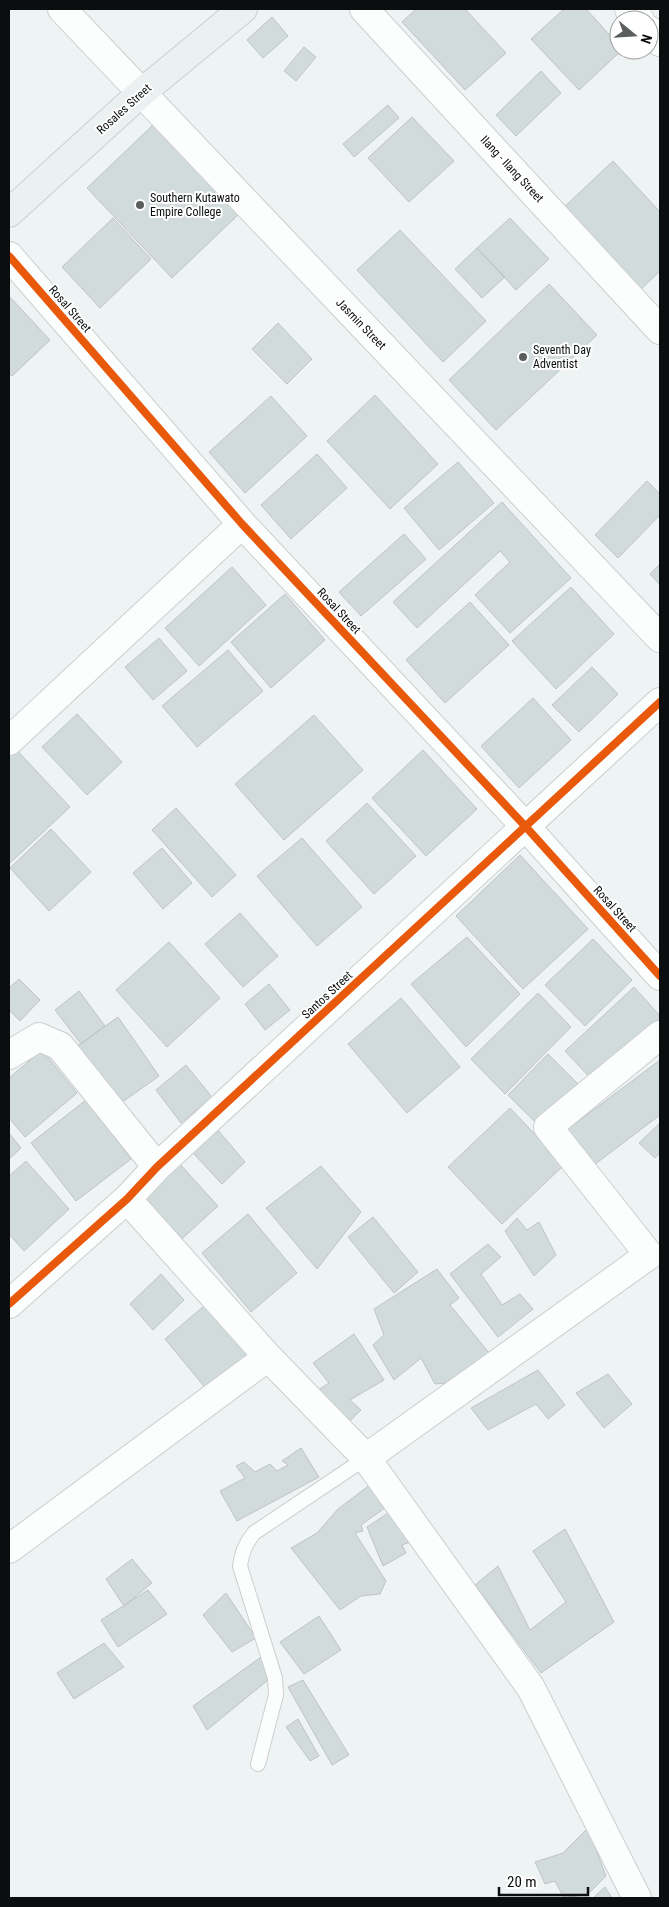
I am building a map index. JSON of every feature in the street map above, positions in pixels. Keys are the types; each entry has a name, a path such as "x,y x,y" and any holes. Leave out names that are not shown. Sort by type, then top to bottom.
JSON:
{"main road":[{"name":"Rosales Street","path":"9,213 141,93 243,9"}],"street":[{"name":"Jasmin Street","path":"62,9 660,638"},
{"name":"Ilang - Ilang Street","path":"364,9 660,330"},
{"name":"Rosal Street","path":"9,256 242,524 526,827 660,976"},
{"path":"9,741 242,524"},
{"name":"Santos Street","path":"9,1304 127,1198 156,1167 660,702"},
{"path":"366,1458 649,1255 548,1127 660,1035"},
{"path":"9,1055 39,1037 60,1046 156,1167"},
{"path":"127,1198 268,1358 366,1458 531,1688 637,1898"},
{"path":"9,1549 268,1358"}],"lane":[{"path":"258,1764 276,1695 275,1678 240,1566 246,1542 254,1533 366,1458"}],"building":[{"path":"416,9 465,9 506,53 465,90 402,22"},
{"path":"564,9 586,9 609,34 609,60 611,60 579,90 531,39"},
{"path":"272,17 288,36 263,58 247,40"},
{"path":"304,47 316,57 296,81 284,71"},
{"path":"541,71 561,93 516,136 496,115"},
{"path":"388,105 399,118 354,157 343,144"},
{"path":"412,117 454,161 409,202 368,158"},
{"path":"154,124 239,214 172,278 87,188"},
{"path":"613,161 660,212 660,271 637,293 560,211"},
{"path":"113,218 151,259 100,308 62,267"},
{"path":"510,218 549,259 516,290 477,248"},
{"path":"400,230 486,321 443,362 357,270"},
{"path":"477,248 505,277 482,298 455,269"},
{"name":"Seventh Day Adventist","path":"549,284 597,335 496,430 449,380"},
{"path":"9,296 50,340 12,376 9,373"},
{"path":"278,323 312,359 287,384 252,349"},
{"path":"375,395 438,464 390,509 327,441"},
{"path":"271,396 307,436 245,493 209,452"},
{"path":"317,454 347,488 291,539 261,505"},
{"path":"458,462 494,503 439,550 404,508"},
{"path":"647,481 660,494 660,515 618,558 595,535"},
{"path":"502,502 571,578 510,633 475,595 510,562 500,551 417,628 393,602"},
{"path":"404,534 426,559 361,616 339,592"},
{"path":"660,564 660,585 650,574"},
{"path":"232,567 266,605 199,666 165,628"},
{"path":"571,587 614,634 556,689 512,641"},
{"path":"285,594 325,640 271,688 231,642"},
{"path":"470,602 509,645 445,703 406,660"},
{"path":"159,638 187,671 153,700 125,667"},
{"path":"228,650 263,691 197,747 162,706"},
{"path":"592,667 618,694 579,732 552,705"},
{"path":"533,698 571,740 519,788 481,746"},
{"path":"77,714 122,762 87,795 42,747"},
{"path":"314,715 363,770 284,840 235,784"},
{"path":"12,745 70,807 9,864 9,748"},
{"path":"423,750 477,809 426,856 372,798"},
{"path":"367,803 416,856 374,894 326,841"},
{"path":"176,808 236,875 212,897 152,830"},
{"path":"51,829 91,872 49,911 10,868"},
{"path":"302,838 362,907 317,946 257,876"},
{"path":"162,848 192,883 163,909 133,873"},
{"path":"520,855 588,929 523,989 456,916"},
{"path":"240,913 278,956 243,987 205,944"},
{"path":"467,937 520,994 466,1047 411,984"},
{"path":"593,939 632,980 585,1026 545,985"},
{"path":"169,942 220,998 167,1047 116,990"},
{"path":"19,979 40,1000 20,1021 9,1010 9,988"},
{"path":"269,984 290,1010 265,1030 245,1004"},
{"path":"634,987 660,1016 660,1022 595,1083 565,1051"},
{"path":"79,991 105,1026 81,1044 55,1010"},
{"path":"538,993 571,1027 505,1094 471,1059"},
{"path":"401,998 460,1067 407,1113 348,1044"},
{"path":"118,1017 159,1076 117,1106 76,1047"},
{"path":"42,1050 77,1093 25,1137 9,1118 9,1078"},
{"path":"548,1054 579,1085 539,1126 508,1095"},
{"path":"660,1060 660,1115 594,1165 568,1129"},
{"path":"186,1065 212,1097 181,1123 156,1090"},
{"path":"86,1100 131,1159 76,1201 31,1143"},
{"path":"510,1108 564,1165 502,1224 448,1167"},
{"path":"660,1123 660,1153 655,1158 639,1143"},
{"path":"217,1129 245,1162 222,1184 192,1152"},
{"path":"9,1133 21,1148 9,1159"},
{"path":"26,1161 69,1209 24,1251 9,1234 9,1176"},
{"path":"178,1162 218,1206 175,1245 135,1201"},
{"path":"321,1166 361,1212 317,1269 266,1208"},
{"path":"248,1214 297,1273 251,1312 202,1253"},
{"path":"373,1217 418,1272 394,1293 348,1237"},
{"path":"517,1218 527,1230 539,1222 556,1255 534,1276 505,1231"},
{"path":"488,1244 501,1257 481,1274 502,1305 520,1294 533,1309 498,1337 450,1274"},
{"path":"437,1269 459,1298 450,1305 490,1354 446,1383 435,1384 421,1358 394,1380 373,1345 384,1335 374,1309"},
{"path":"161,1274 184,1300 153,1330 130,1304"},
{"path":"210,1301 253,1353 208,1391 165,1339"},
{"path":"354,1334 384,1380 350,1400 361,1410 350,1421 318,1390 329,1383 313,1363"},
{"path":"538,1370 565,1405 548,1419 536,1404 488,1430 471,1408"},
{"path":"608,1374 632,1404 604,1428 576,1393"},
{"path":"301,1448 319,1477 237,1521 220,1491 245,1478 236,1466 244,1462 255,1472 270,1464 277,1471 288,1465 282,1461"},
{"path":"371,1484 389,1505 361,1525 363,1531 355,1533 386,1581 380,1594 361,1596 340,1610 291,1548 317,1533 338,1509"},
{"path":"391,1511 410,1542 402,1545 406,1553 383,1566 367,1527"},
{"path":"565,1529 614,1622 541,1673 475,1585 498,1566 530,1630 566,1602 533,1551"},
{"path":"132,1559 152,1583 124,1606 106,1579"},
{"path":"148,1590 167,1614 118,1647 101,1620"},
{"path":"226,1593 256,1638 232,1652 203,1615"},
{"path":"319,1616 341,1650 304,1674 280,1642"},
{"path":"104,1643 124,1667 74,1699 57,1673"},
{"path":"261,1657 268,1680 207,1730 193,1706"},
{"path":"303,1680 349,1755 332,1765 288,1687"},
{"path":"298,1719 319,1756 310,1761 286,1727"},
{"path":"588,1828 606,1876 588,1894 564,1898 555,1881 545,1884 535,1862 563,1853"},
{"path":"605,1887 612,1898 593,1898"}],"cycle path":[{"path":"9,256 242,524 526,827 660,976"},
{"path":"9,1304 127,1199 157,1167 660,702"}],"place":[{"name":"Southern Kutawato Empire College","path":"140,205"},
{"name":"Seventh Day Adventist","path":"523,357"}]}
